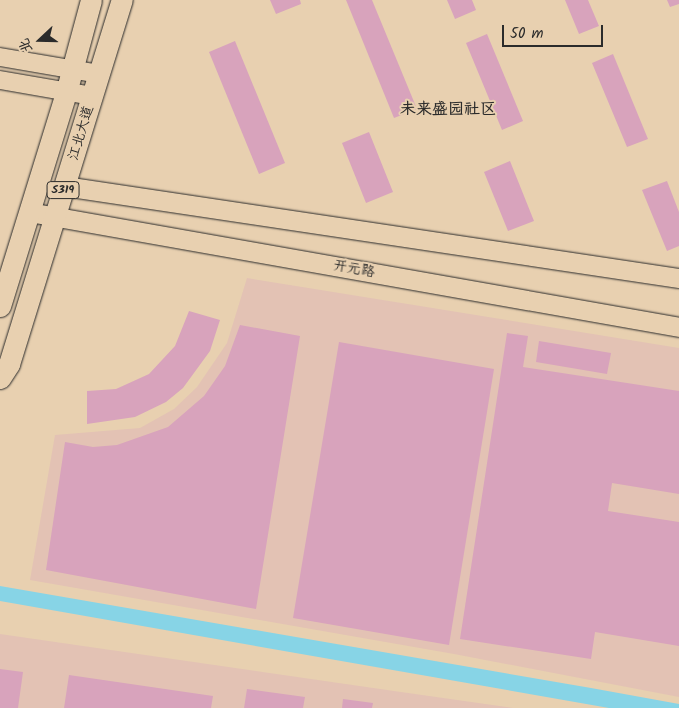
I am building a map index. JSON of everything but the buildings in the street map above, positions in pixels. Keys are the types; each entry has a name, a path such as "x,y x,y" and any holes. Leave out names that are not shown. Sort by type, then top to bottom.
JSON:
{"main road":[{"name":"江北大道","path":"0,306 67,89 71,67 91,0"},
{"name":"江北大道","path":"0,378 9,364 122,0"},
{"path":"64,186 679,278"},
{"name":"开元路","path":"29,212 679,327"}],"street":[{"path":"0,57 71,67 99,74"},
{"path":"0,80 67,89 92,96"}],"shaded area":[{"path":"247,278 679,348 679,697 454,654 30,580 55,435 140,428 174,409 197,387 227,343"},
{"path":"0,634 394,691 513,708 0,708"}],"water":[{"path":"0,586 591,688 679,704 679,708 609,708 0,601"}],"district":[{"name":"未来盛园社区","path":"448,110"}]}
